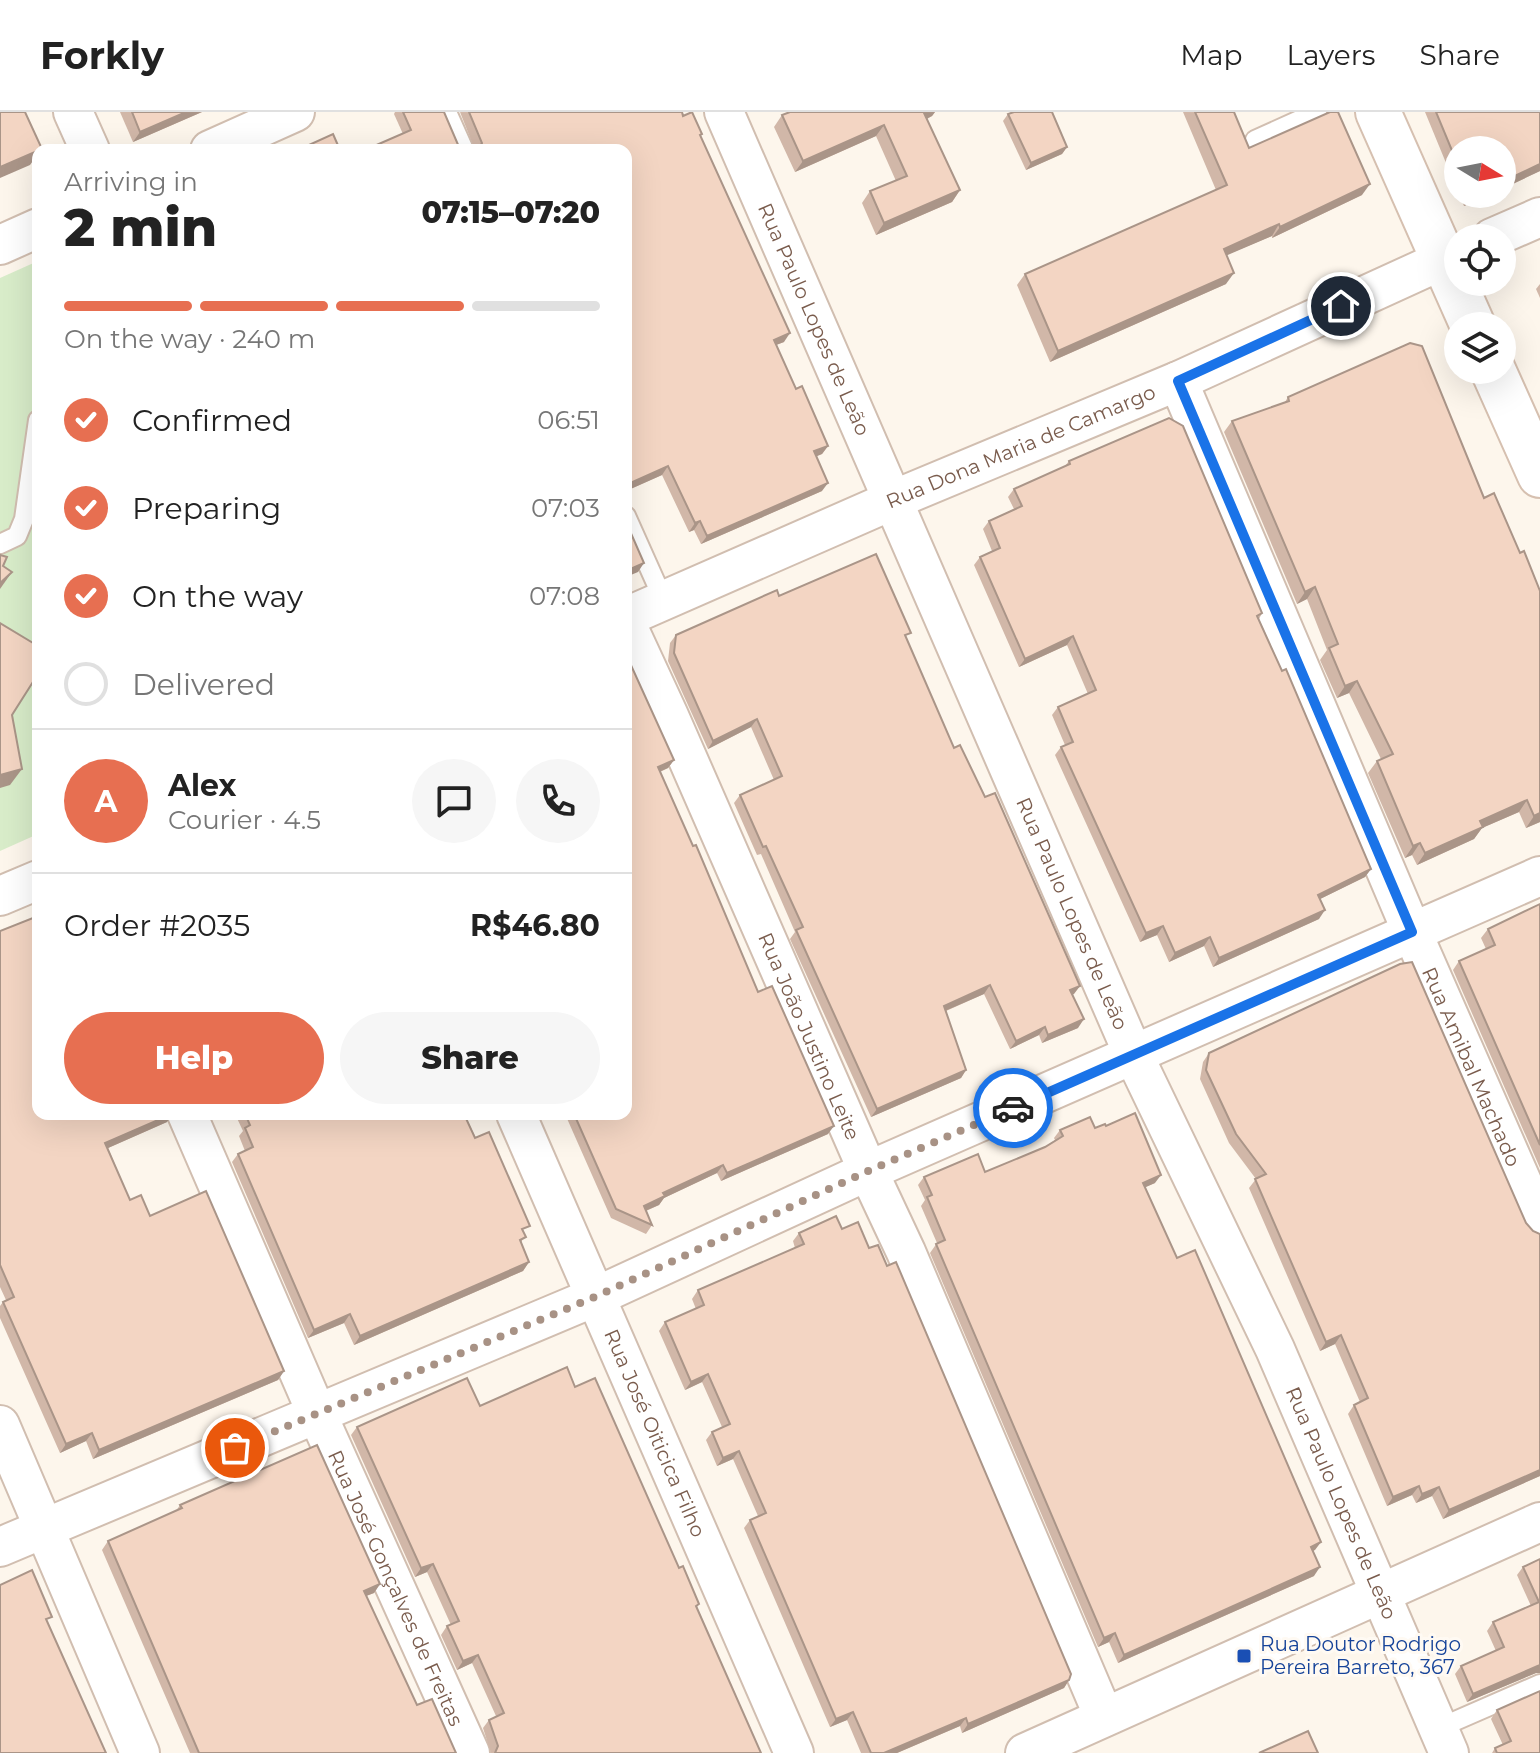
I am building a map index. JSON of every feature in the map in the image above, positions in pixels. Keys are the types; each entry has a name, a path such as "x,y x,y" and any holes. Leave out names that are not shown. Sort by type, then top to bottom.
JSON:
{"main road":[{"path":"1378,112 1444,242"},
{"path":"1499,384 1540,475"}],"street":[{"path":"73,112 87,144"},
{"path":"223,144 295,112"},
{"name":"Rua Paulo Lopes de Leão","path":"724,112 1134,1056 1275,1349 1444,1741"},
{"path":"1516,228 1540,217"},
{"path":"0,245 32,231"},
{"name":"Rua Dona Maria de Camargo","path":"632,617 893,500 1178,381 1444,259"},
{"name":"Rua Amibal Machado","path":"1178,381 1412,932 1540,1223"},
{"name":"Rua João Justino Leite","path":"632,633 906,1252 1104,1717"},
{"path":"0,1547 597,1296 868,1171 1540,876"},
{"path":"0,896 32,883"},
{"name":"Rua José Gonçalves de Freitas","path":"190,1120 317,1414 470,1753"},
{"name":"Rua José Oiticica Filho","path":"519,1120 794,1753"},
{"path":"0,1425 140,1753"},
{"path":"1025,1753 1540,1522"}],"lane":[{"path":"447,112 461,144"},
{"path":"1255,140 1317,112"},
{"path":"0,544 17,536 24,519 32,462"},
{"path":"632,529 664,601"},
{"path":"1444,1741 1540,1684"}],"green space":[{"path":"32,264 32,837 0,851 0,278"}],"building":[{"path":"0,112 25,112 40,144 32,144 32,153 0,167"},
{"path":"132,112 186,112 140,132"},
{"path":"403,112 444,112 458,144 379,144 411,130"},
{"path":"469,112 682,112 683,116 692,112 790,333 774,340 796,389 802,386 828,446 814,451 828,483 707,536 700,521 695,523 668,466 632,482 632,144 482,143"},
{"path":"790,112 926,112 960,190 884,223 870,191 907,176 884,125 803,161 782,115"},
{"path":"1052,112 1067,147 1031,163 1008,114"},
{"path":"1195,112 1234,112 1249,148 1330,112 1338,112 1370,184 1280,227 1279,224 1224,249 1234,273 1058,351 1025,274 1227,185"},
{"path":"1436,112 1540,112 1540,164 1516,175 1516,136 1446,136"},
{"path":"333,134 337,144 311,144"},
{"path":"1410,343 1422,346 1484,498 1494,493 1520,553 1524,551 1540,591 1540,813 1534,816 1527,800 1480,821 1483,827 1425,853 1420,843 1413,846 1377,761 1393,754 1357,681 1345,686 1329,648 1338,644 1315,587 1305,592 1232,421 1289,401 1288,397"},
{"path":"1169,418 1183,426 1262,613 1257,616 1282,671 1286,669 1371,869 1318,895 1325,910 1219,958 1210,937 1175,953 1163,926 1146,933 1061,747 1073,742 1058,707 1096,690 1073,636 1025,659 980,557 1000,548 989,521 1022,506 1014,489 1070,464 1069,461"},
{"path":"632,536 644,563 632,568"},
{"path":"876,554 911,633 905,635 954,748 960,745 985,797 995,793 1080,986 1070,990 1084,1019 1048,1035 1045,1027 1016,1041 990,985 944,1006 966,1070 877,1109 796,930 803,927 740,795 782,776 757,719 713,741 674,653 676,635 777,590 779,596"},
{"path":"0,555 7,557 3,566 12,572 0,583"},
{"path":"0,623 32,642 32,683 12,715 22,769 0,775"},
{"path":"632,667 674,760 658,767 693,846 696,845 758,992 772,986 834,1126 727,1173 723,1165 663,1193 665,1196 644,1206 652,1225 616,1209 577,1120 632,1120"},
{"path":"1540,904 1540,1145 1459,961 1495,945 1488,929"},
{"path":"32,918 32,1120 158,1120 105,1143 130,1200 141,1195 150,1216 206,1191 284,1371 99,1450 92,1433 66,1444 3,1302 14,1297 0,1265 0,931"},
{"path":"1412,962 1526,1223 1540,1234 1540,1470 1449,1510 1439,1487 1422,1494 1419,1486 1393,1497 1354,1405 1368,1398 1341,1335 1326,1342 1255,1179 1266,1174 1236,1134 1206,1070 1209,1053 1400,964"},
{"path":"1135,1113 1161,1175 1143,1183 1177,1258 1195,1250 1321,1542 1311,1547 1320,1567 1124,1655 1115,1633 1104,1638 936,1244 945,1240 927,1197 932,1195 924,1177 978,1154 985,1172 1045,1147 1063,1136 1060,1130 1090,1117 1095,1128"},
{"path":"248,1120 467,1120 475,1138 489,1132 530,1226 522,1229 526,1237 520,1240 529,1262 360,1336 350,1314 314,1330 238,1154 253,1147 245,1128 250,1125"},
{"path":"836,1216 842,1229 858,1222 869,1248 878,1245 887,1266 896,1262 1071,1674 1069,1680 968,1724 966,1718 884,1753 871,1753 853,1712 836,1719 750,1520 766,1513 739,1451 723,1458 712,1432 730,1424 708,1374 691,1382 665,1322 704,1305 698,1290 804,1244 799,1233"},
{"path":"567,1367 575,1387 595,1378 679,1568 683,1566 699,1604 696,1606 761,1753 495,1753 498,1746 489,1720 504,1713 478,1655 463,1661 447,1626 459,1621 433,1564 421,1568 357,1427 467,1378 480,1406"},
{"path":"317,1445 380,1584 364,1591 417,1705 432,1699 456,1753 199,1753 108,1541 182,1508 180,1505"},
{"path":"1540,1559 1540,1665 1473,1694 1461,1666 1504,1647 1493,1622 1539,1602 1523,1567"},
{"path":"32,1570 52,1617 46,1619 106,1753 0,1753 0,1585"},
{"path":"1540,1691 1540,1753 1497,1753 1495,1748 1511,1741 1497,1710"},
{"path":"1308,1731 1318,1753 1259,1753"}],"way so far":[{"path":"235,1448 597,1296 1013,1108"}],"place":[{"name":"Rua Doutor Rodrigo Pereira Barreto, 367","path":"1244,1656"}],"route":[{"path":"1013,1108 1412,932 1178,381 1341,306"}]}
